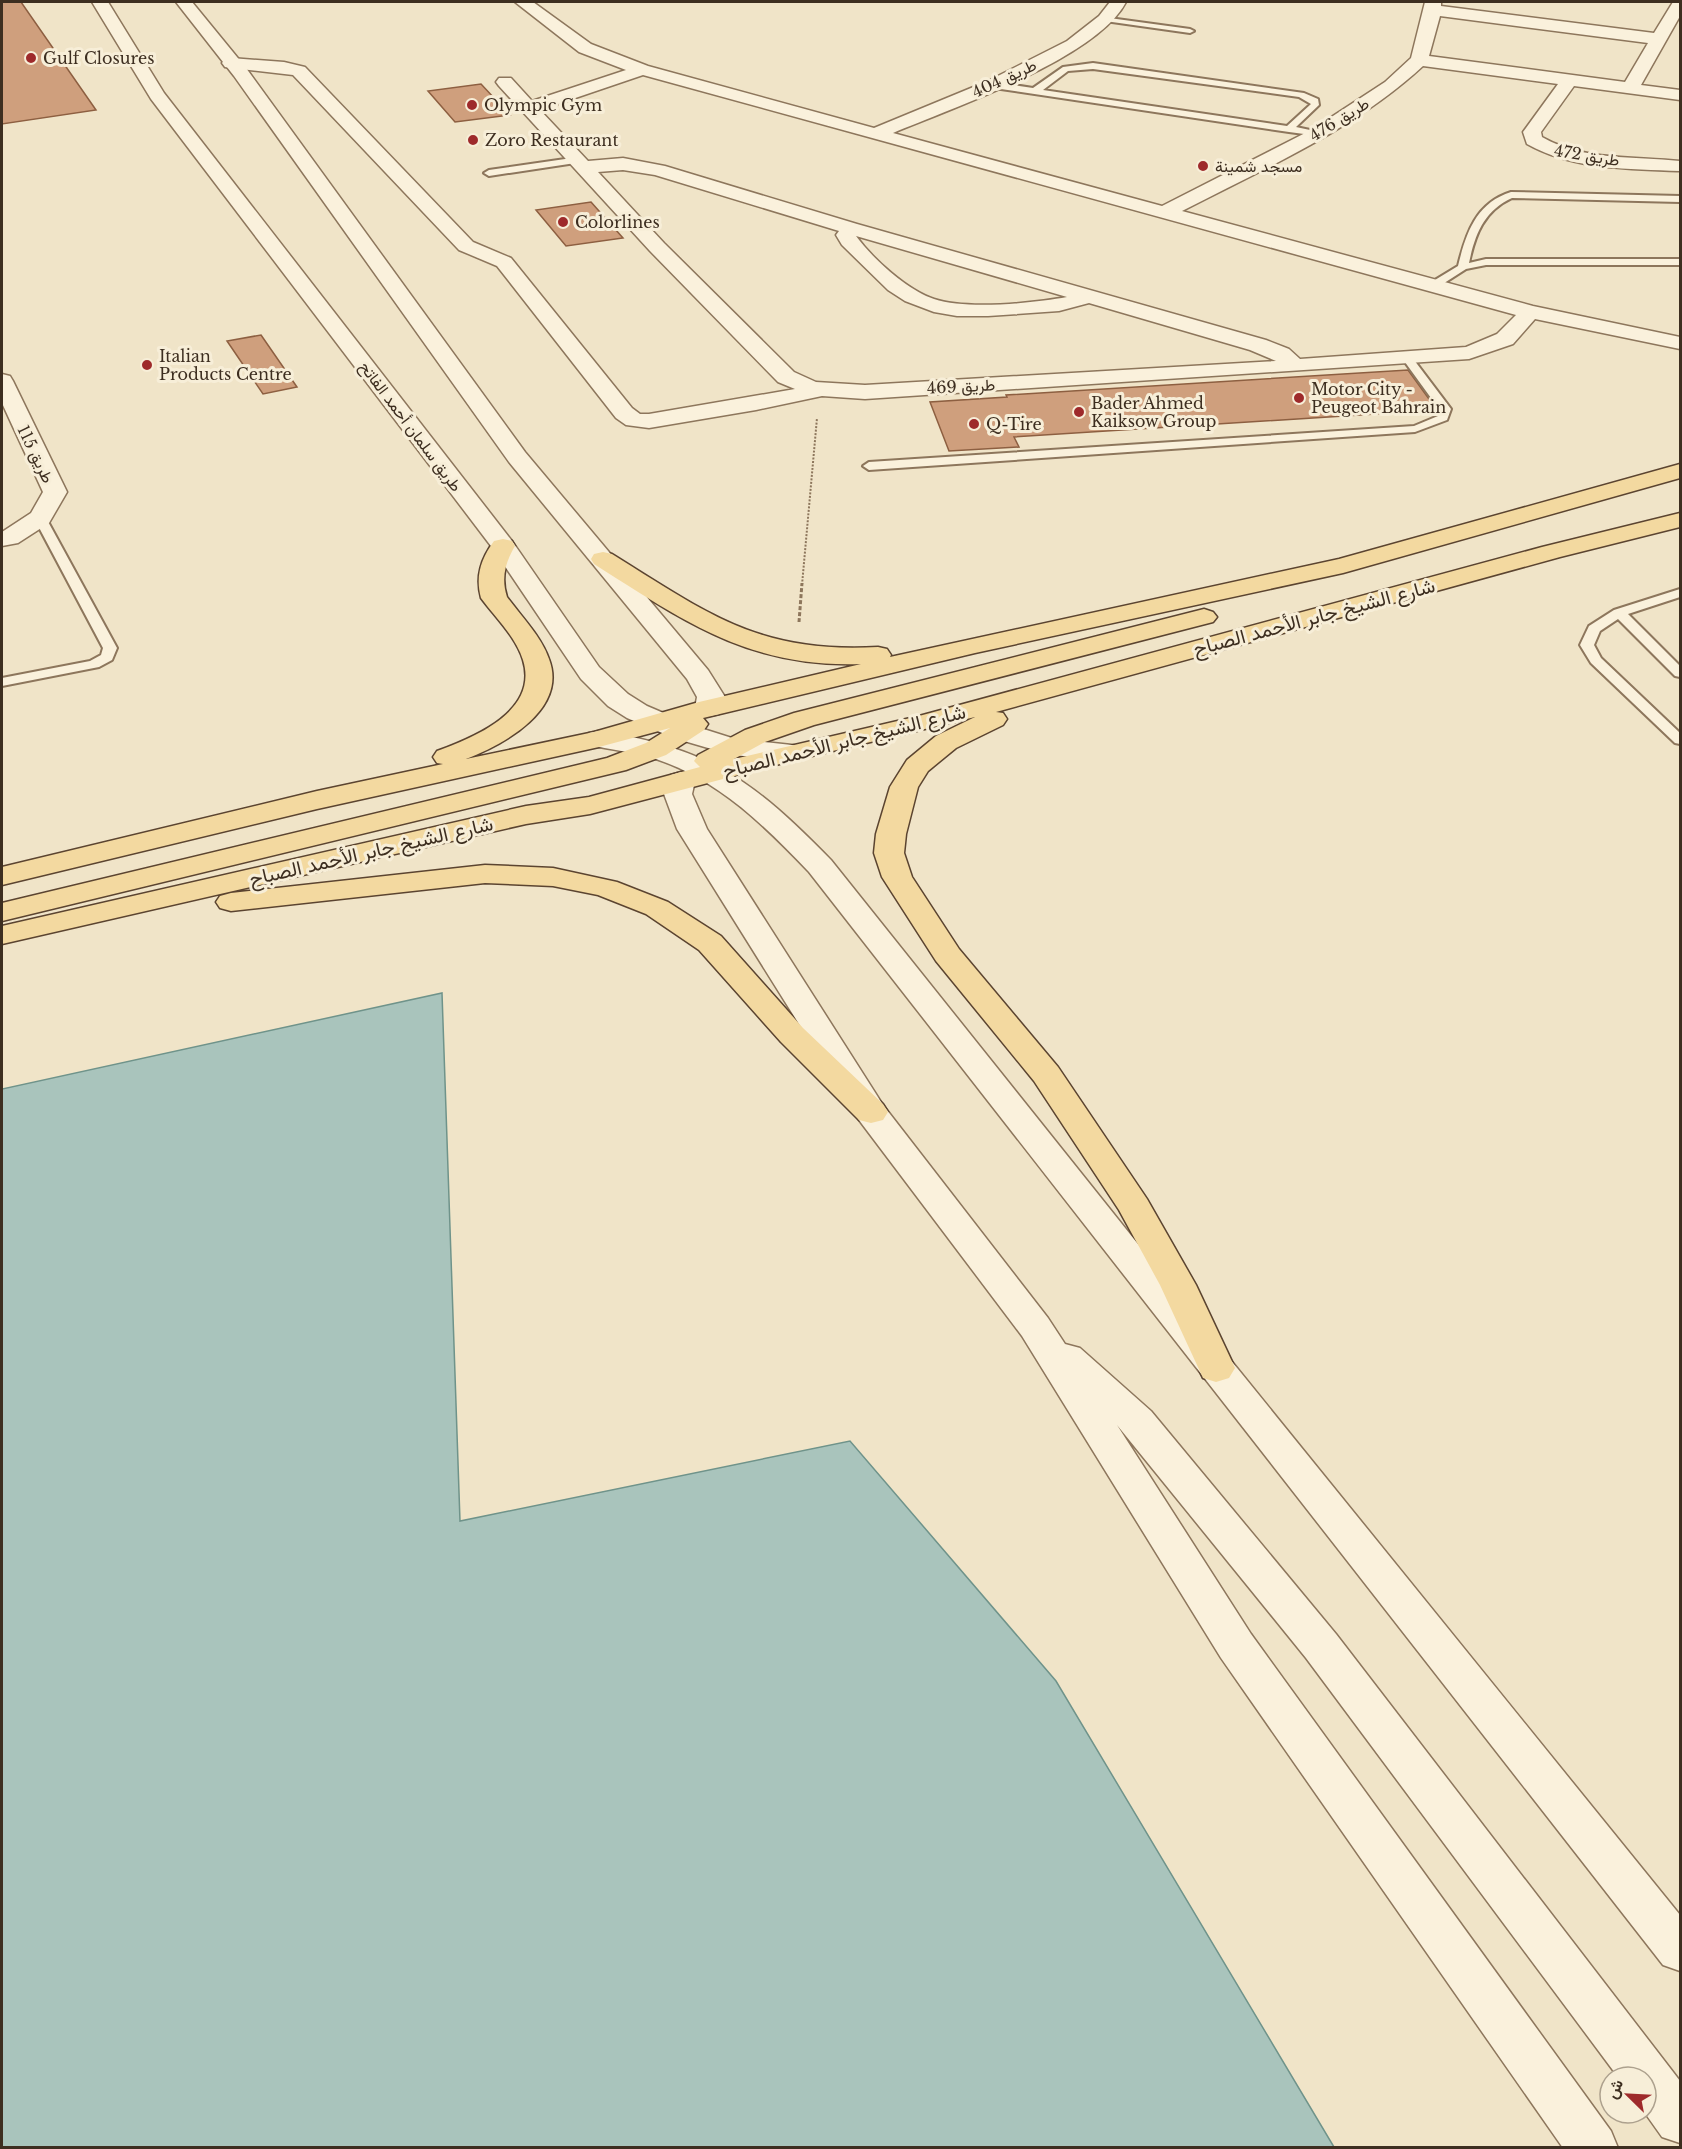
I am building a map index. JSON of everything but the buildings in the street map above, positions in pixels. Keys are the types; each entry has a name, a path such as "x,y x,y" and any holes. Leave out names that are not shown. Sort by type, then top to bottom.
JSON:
{"main road":[{"path":"2,912 594,770 667,735 709,708 975,645 1343,566 1680,471"},
{"name":"شارع الشيخ جابر الأحمد الصباح","path":"2,935 525,815 590,805 698,774 923,723 1527,559 1680,520"},
{"path":"317,800 466,750 502,731 526,709 539,683 537,664 494,598 490,588 491,567 503,546"},
{"path":"603,559 703,621 762,644 811,653 863,657 975,645"},
{"path":"698,774 732,747 804,719 1271,599 1315,582 1343,566"},
{"path":"1055,687 946,742 917,766 904,787 891,834 889,853 897,877 947,954 1046,1074 1136,1207 1178,1285 1216,1368"},
{"path":"2,876 317,800 599,739"},
{"path":"74,920 485,874 553,877 606,888 657,908 710,943 792,1035 871,1112"}],"street":[{"name":"طريق سلمان أحمد الفاتح","path":"100,2 157,95 503,546 590,673 618,700 667,735 732,747 791,752"},
{"path":"184,2 444,353 517,457 705,683 711,697 709,708"},
{"path":"523,2 585,48 642,70 1530,312 1680,342"},
{"name":"طريق 404","path":"875,134 994,85 1073,45 1105,19 1118,2"},
{"path":"1511,20 1525,2"},
{"path":"1630,88 1680,3"},
{"path":"1659,39 1511,20 1433,6 1419,60 1680,95"},
{"name":"طريق 476","path":"1165,212 1319,134 1392,86 1419,60"},
{"path":"231,63 284,67 299,71 466,246 504,262 624,413 634,420 649,421 744,406 792,398 819,390"},
{"path":"531,107 642,70"},
{"name":"طريق 472","path":"1570,80 1532,132 1533,140 1545,148 1565,155 1680,166"},
{"name":"طريق 469","path":"506,82 657,247 786,378 797,384 819,390 865,392 1469,353 1505,339 1530,312"},
{"path":"581,164 647,167 1258,345 1281,354 1295,366"},
{"path":"850,228 846,235 849,241 903,291 930,304 956,309 985,310 1064,304 1087,296"},
{"name":"طريق 115","path":"2,381 55,492 40,518 2,540"},
{"path":"599,739 667,735 698,774 762,807 820,866 1680,1950"},
{"path":"698,774 678,794 692,829 871,1112 1035,1327 1236,1646 1593,2148"},
{"path":"1035,1327 1137,1421 1224,1526 1321,1646 1680,2120"}],"lane":[{"path":"1105,19 1190,31"},
{"path":"1035,91 1066,69 1094,66 1301,95 1315,101 1315,105 1288,129"},
{"path":"994,85 1319,134"},
{"path":"489,173 581,164"},
{"path":"1464,267 1471,233 1483,214 1500,198 1511,195 1680,199"},
{"path":"1434,285 1464,267 1486,262 1680,262"},
{"path":"869,465 1414,429 1443,418 1445,409 1407,358"},
{"path":"2,682 94,664 107,657 110,648 40,518"},
{"path":"1680,593 1619,613 1594,629 1587,645 1596,660 1680,740"},
{"path":"1619,613 1680,673"}],"water":[{"path":"442,993 460,1521 850,1441 1056,1681 1334,2147 2,2147 2,1089"}],"place":[{"name":"Gulf Closures","path":"31,58"},
{"name":"Olympic Gym","path":"472,105"},
{"name":"Zoro Restaurant","path":"473,140"},
{"name":"مسجد شمينة","path":"1203,166"},
{"name":"Colorlines","path":"563,222"},
{"name":"Italian Products Centre","path":"147,365"},
{"name":"Motor City - Peugeot Bahrain","path":"1299,398"},
{"name":"Bader Ahmed Kaiksow Group","path":"1079,412"},
{"name":"Q-Tire","path":"974,424"}]}
